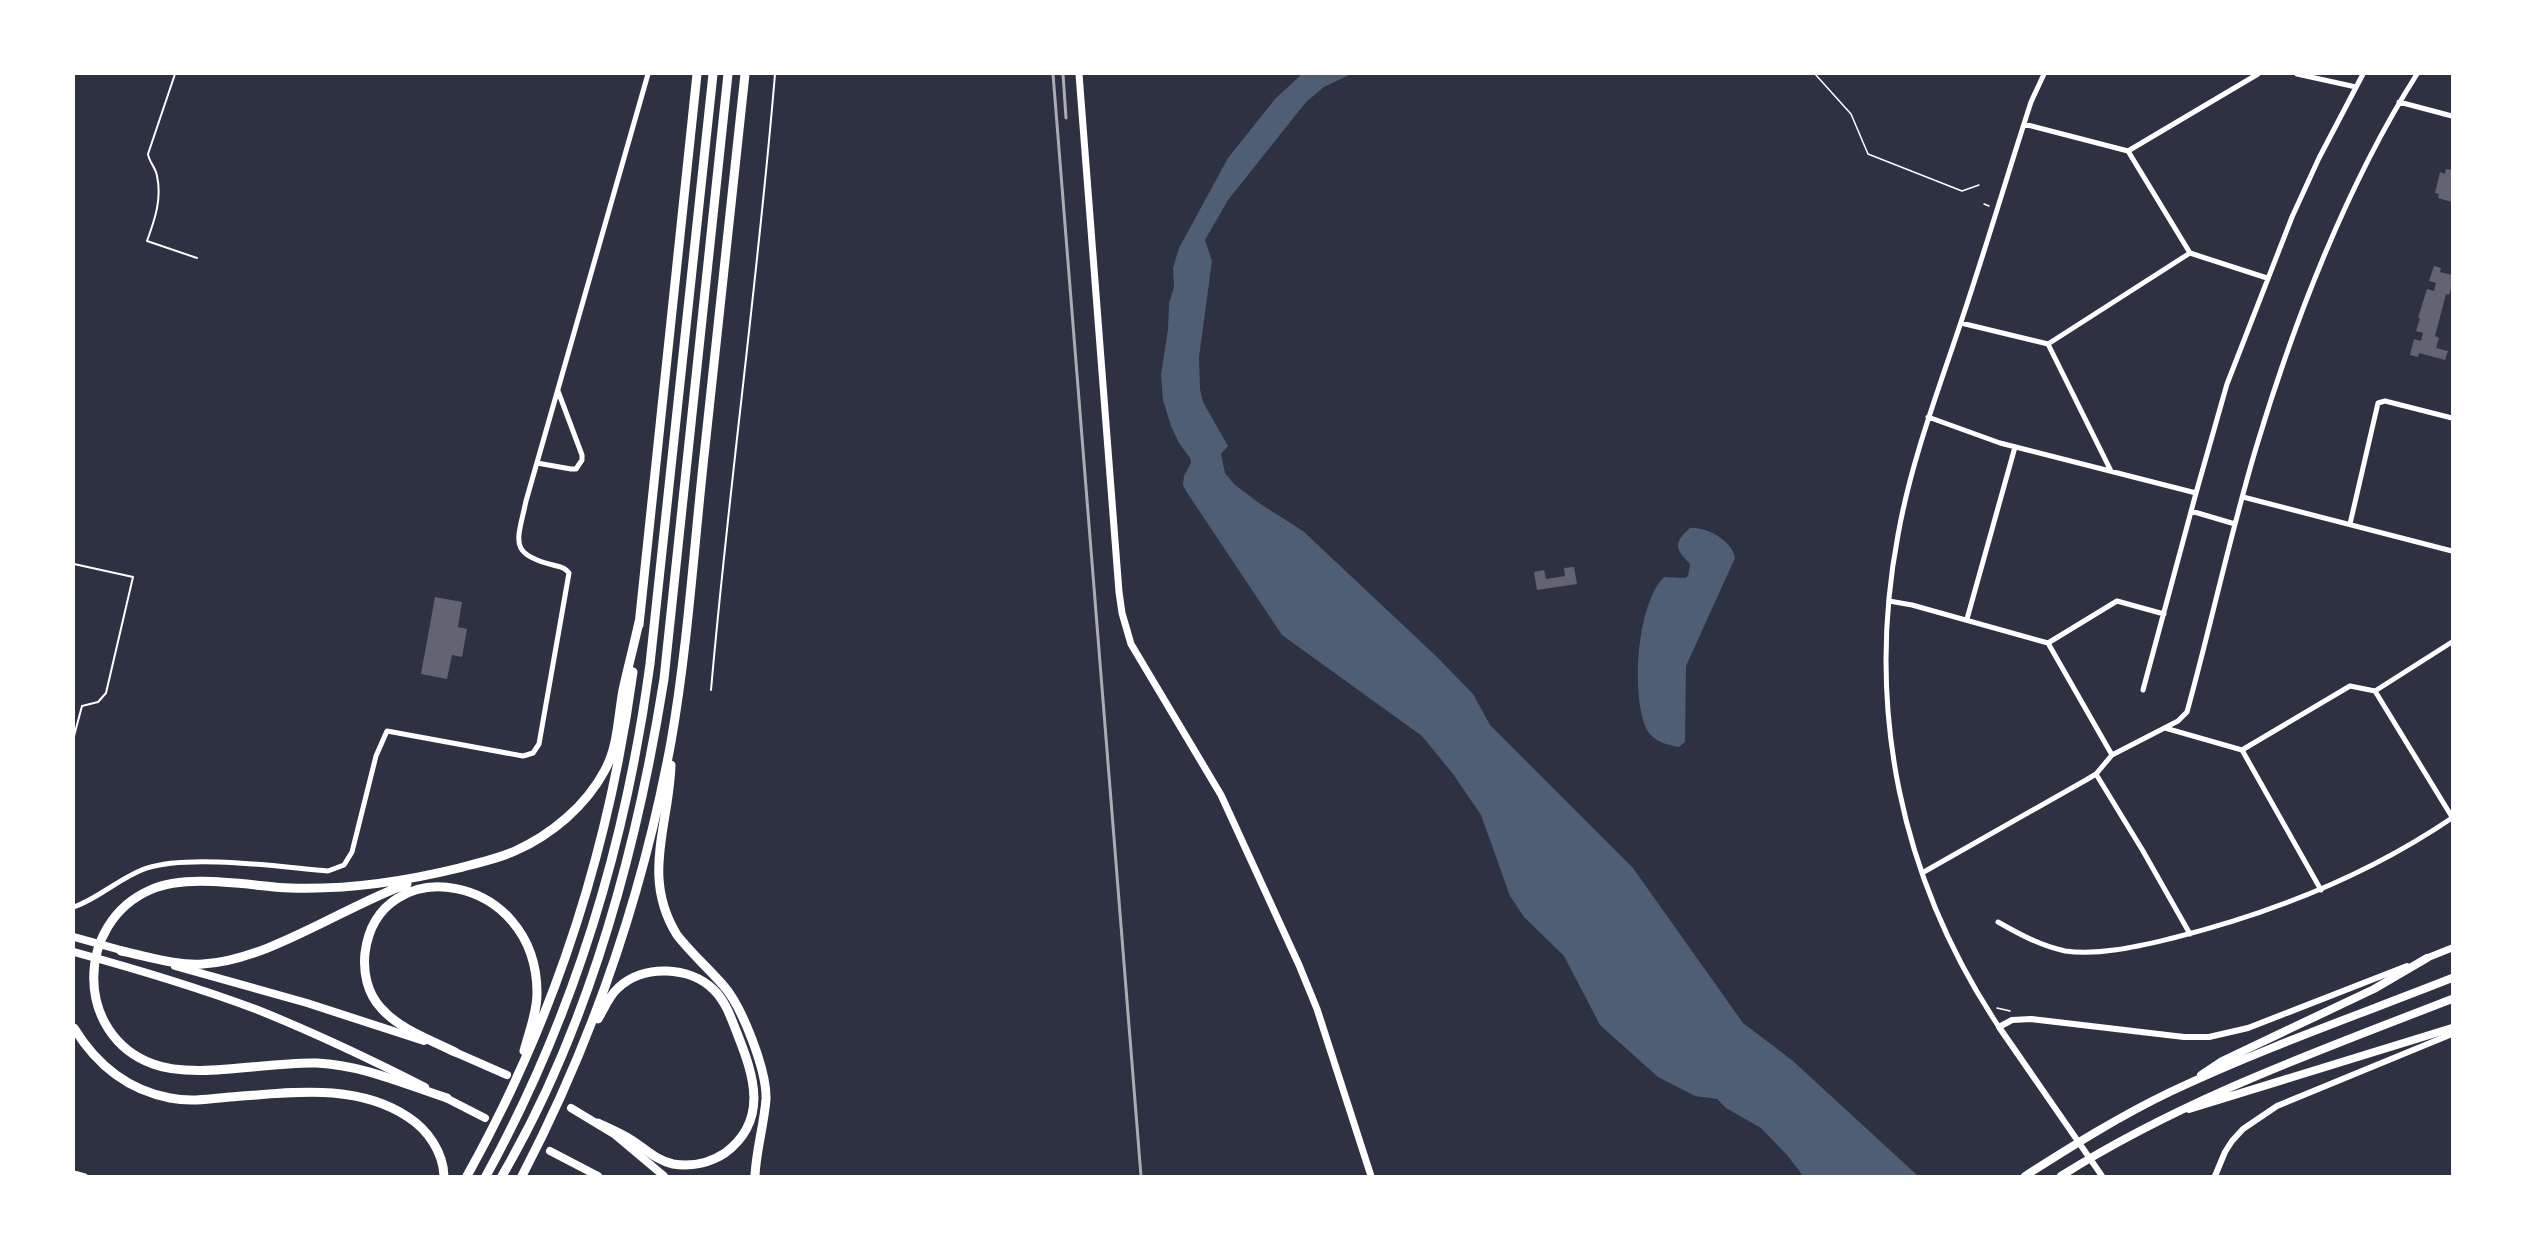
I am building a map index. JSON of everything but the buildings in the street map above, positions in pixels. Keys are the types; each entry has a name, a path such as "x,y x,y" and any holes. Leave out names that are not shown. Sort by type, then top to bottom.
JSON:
{"highway":[{"path":"467,1176 510,1093 570,944 604,827 626,724 698,74"},
{"path":"486,1176 541,1065 576,973 602,894 628,795 643,717 713,74"},
{"path":"502,1176 512,1160 554,1071 576,1015 618,894 654,745 664,679 728,74"},
{"path":"526,1173 581,1050 621,941 657,811 680,683 745,74"},
{"path":"447,1098 366,1070 332,1064 180,1070 158,1066 135,1055 114,1035 99,1008 93,983 97,950 109,924 132,900 149,890 173,883 333,889 380,885 435,873 517,850 551,830 586,798 606,768 614,747 622,692 639,622"},
{"path":"671,740 670,787 659,852 659,887 670,924 685,946 730,993 739,1008 758,1058 766,1100 754,1176"},
{"path":"121,951 188,964 229,962 302,932 383,892 435,873"},
{"path":"507,1075 455,1052 390,1017 376,1002 365,974 367,944 380,916 395,901 430,888 452,887 477,894 497,905 519,928 532,960 537,992 525,1055"},
{"path":"74,937 307,1003 455,1052"},
{"path":"74,952 172,980 257,1010 337,1043 485,1118"},
{"path":"2191,1083 2222,1061 2374,989 2427,958"},
{"path":"571,1108 630,1139 660,1160 674,1164 699,1164 722,1155 741,1137 753,1113 754,1086 741,1041 724,1002 706,983 697,978 679,972 661,971 642,974 618,988 581,1050"},
{"path":"2025,1176 2149,1103 2191,1083 2452,978"},
{"path":"2061,1176 2159,1120 2239,1082 2452,999"},
{"path":"74,1028 95,1057 110,1071 145,1090 169,1098 205,1099 329,1093 362,1098 392,1107 415,1122 431,1139 442,1161 444,1176"},
{"path":"2172,1114 2233,1098 2270,1083 2452,1028"},
{"path":"598,1123 664,1176"},
{"path":"550,1151 598,1176"}],"main road":[{"path":"1079,74 1119,592 1124,622 1138,657 1225,804 1317,1009 1371,1176"},
{"path":"2427,958 2452,948"}],"street":[{"path":"74,907 93,899 133,874 166,863 223,863 328,871 344,865 352,852 376,756 387,731 523,756 533,753 539,744 570,573 566,569 524,555 517,541 537,463 648,74"},
{"path":"2044,74 2024,124 1961,323 1928,417 1898,532 1888,602 1886,684 1891,743 1902,806 1922,873 1961,965 2000,1027 2102,1176"},
{"path":"2128,151 2258,74"},
{"path":"2297,74 2356,87"},
{"path":"2143,690 2228,384 2267,278 2307,183 2363,74"},
{"path":"1922,873 2096,774 2112,755 2165,728 2187,712 2235,524 2273,395 2309,295 2366,165 2398,102 2417,74"},
{"path":"2398,102 2452,116"},
{"path":"2024,124 2128,151 2190,253 2267,278"},
{"path":"1961,323 2048,344 2190,253"},
{"path":"2048,344 2111,471"},
{"path":"537,463 576,469 582,460 558,390"},
{"path":"2350,524 2379,403 2385,401 2452,418"},
{"path":"1928,417 2015,447 2196,493"},
{"path":"1967,620 2015,447"},
{"path":"2243,497 2452,551"},
{"path":"2191,511 2235,524"},
{"path":"2048,643 2117,601 2163,614"},
{"path":"1888,602 1967,620 2048,643 2112,755"},
{"path":"2242,750 2350,686 2374,691 2452,642"},
{"path":"1998,922 2048,946 2085,952 2150,944 2190,934 2321,891 2395,854 2452,817 2374,691"},
{"path":"2165,728 2242,750 2321,891"},
{"path":"2096,774 2143,850 2190,934"},
{"path":"2000,1027 2012,1020 2031,1019 2184,1037 2209,1037 2248,1028 2427,958"},
{"path":"2215,1176 2232,1141 2243,1129 2277,1106 2452,1034"},
{"path":"74,1173 85,1176"}],"lane":[{"path":"175,74 148,154 157,174 159,205 147,241 197,258"},
{"path":"711,690 737,428 767,169 775,74"},
{"path":"74,564 133,577 106,693 98,702 82,706 74,736"}],"path":[{"path":"1815,74 1851,114 1868,154 1962,191 1979,185"},
{"path":"1984,204 1996,209"},
{"path":"1992,1004 2002,1010 2014,1012"}],"water":[{"path":"1302,74 1351,74 1324,87 1306,102 1228,200 1205,240 1212,261 1199,357 1200,389 1203,402 1228,446 1221,454 1225,473 1234,484 1259,503 1303,531 1437,657 1473,694 1490,725 1633,868 1743,1023 1793,1061 1918,1176 1803,1176 1761,1128 1726,1108 1717,1099 1695,1096 1658,1077 1600,1025 1564,956 1524,917 1510,896 1481,815 1453,774 1422,736 1282,635 1186,491 1183,485 1184,476 1191,463 1190,458 1179,443 1171,426 1163,400 1161,375 1168,329 1169,304 1174,287 1173,268 1179,248 1228,158 1275,99"},
{"path":"1690,528 1703,529 1717,536 1729,546 1735,558 1686,666 1685,742 1679,747 1657,740 1647,730 1639,695 1639,650 1642,628 1655,590 1664,577 1685,578 1688,576 1690,564 1679,550 1678,542"}],"railway":[{"path":"1053,74 1141,1176"},
{"path":"1063,74 1066,118"}]}
